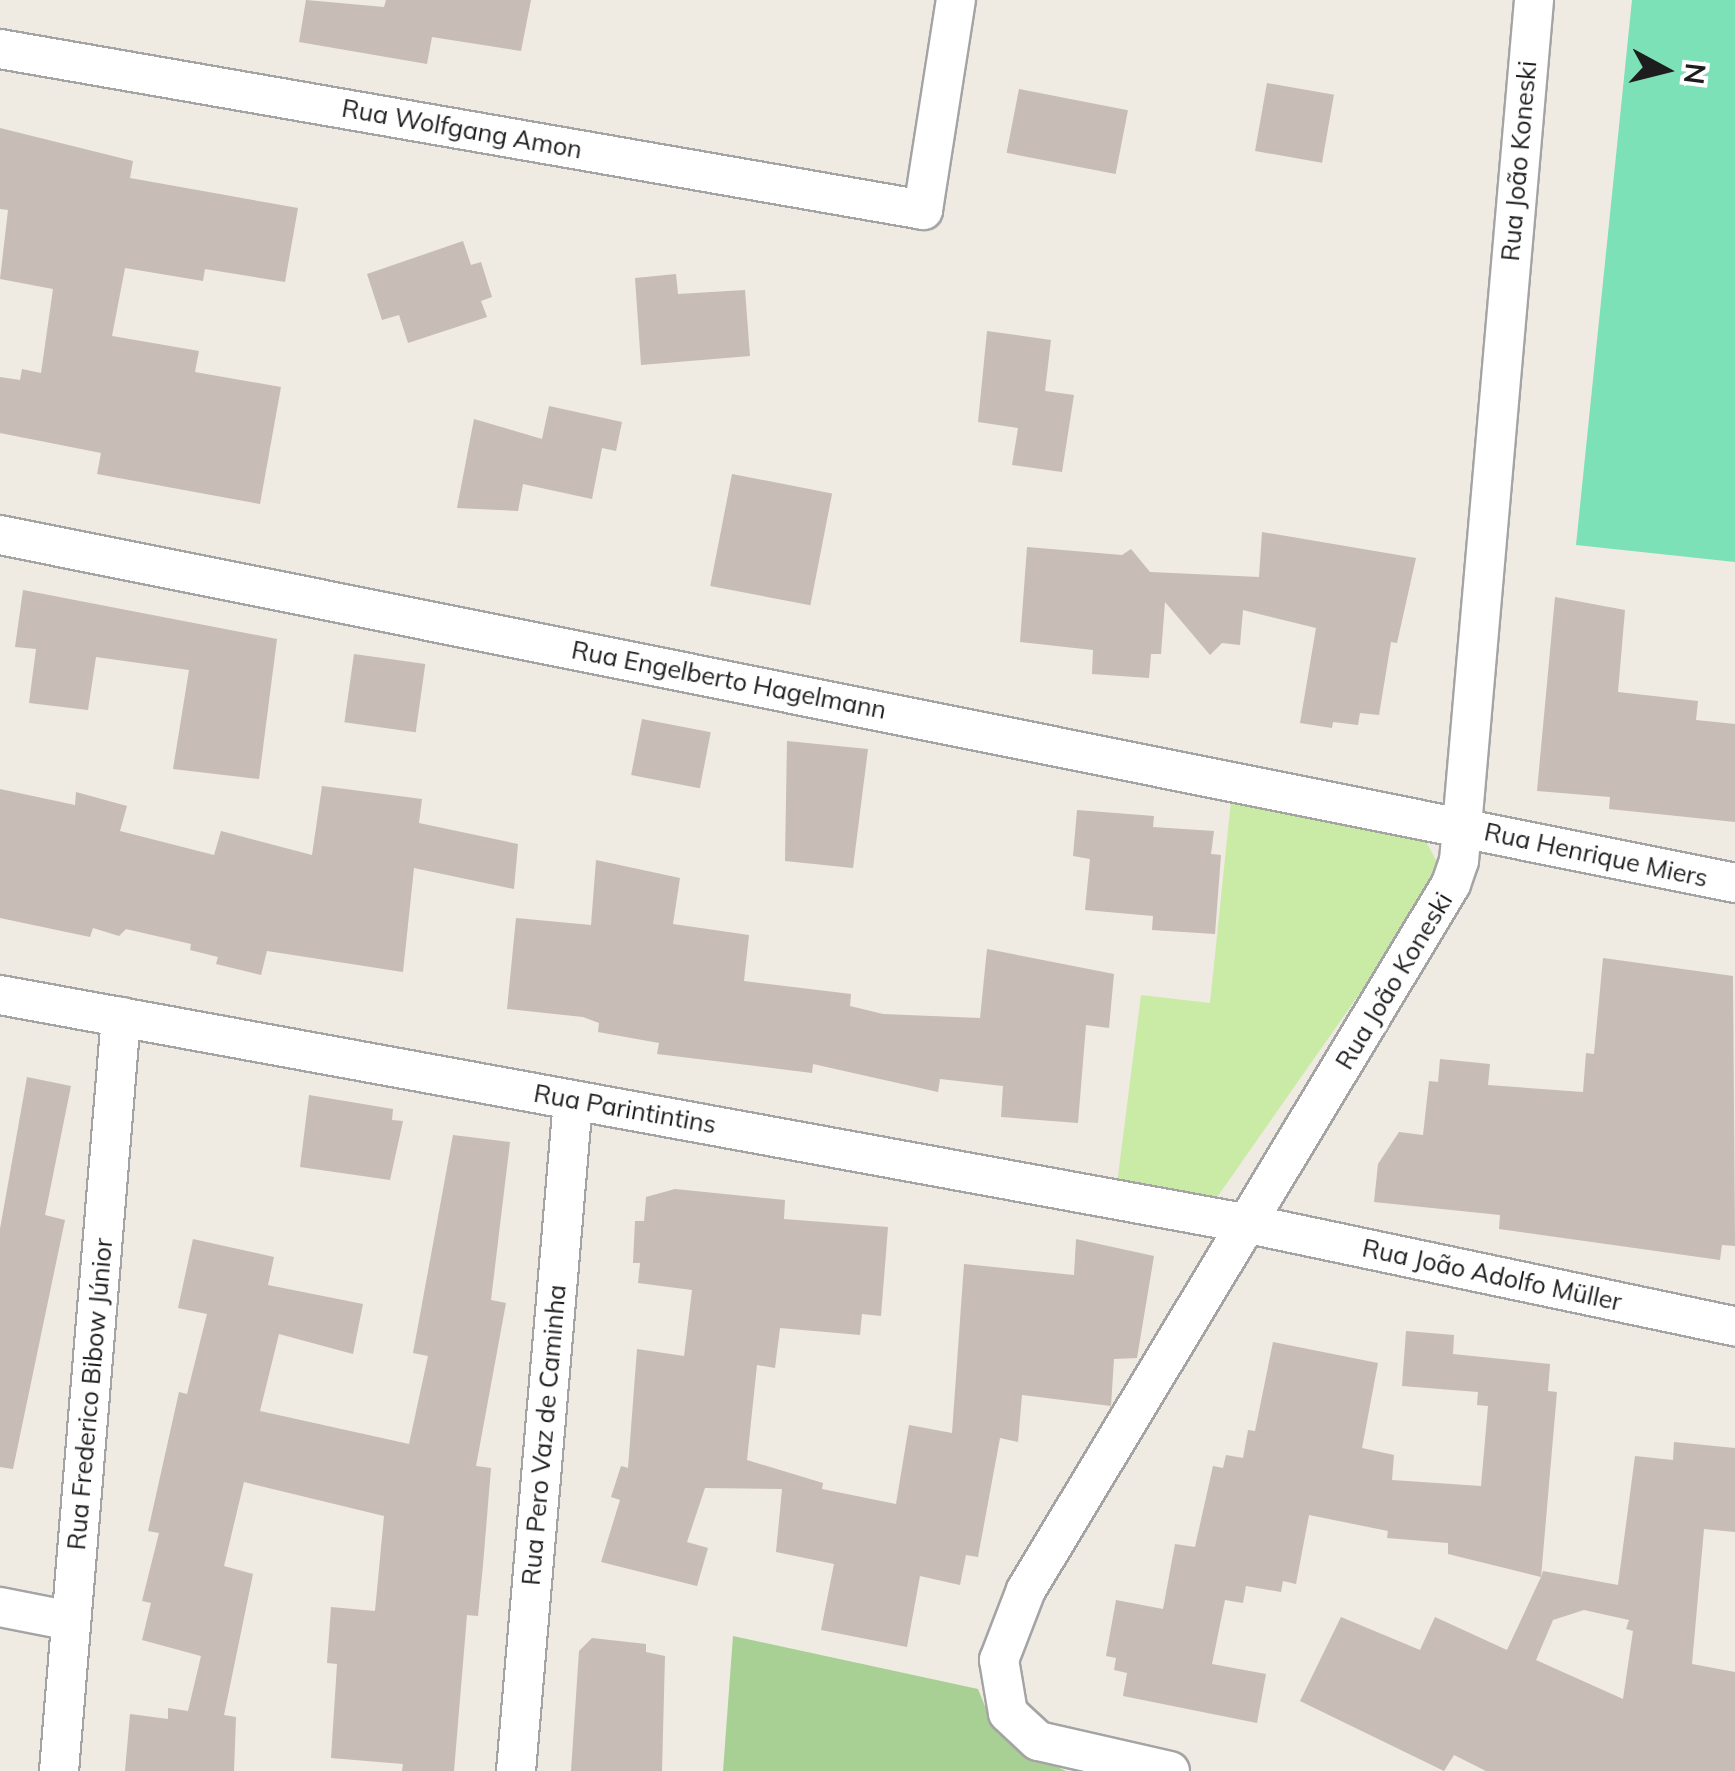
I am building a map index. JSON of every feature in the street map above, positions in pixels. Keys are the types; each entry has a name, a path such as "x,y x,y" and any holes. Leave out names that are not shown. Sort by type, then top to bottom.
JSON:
{"street":[{"name":"Rua Wolfgang Amon","path":"0,49 924,210 956,0"},
{"name":"Rua João Koneski","path":"1170,1771 1038,1741 1008,1714 1001,1694 999,1660 1026,1590 1452,884 1534,0"},
{"name":"Rua Engelberto Hagelmann","path":"0,535 1457,826"},
{"name":"Rua Henrique Miers","path":"1457,826 1735,884"},
{"name":"Rua Parintintins","path":"0,995 1249,1224"},
{"name":"Rua Frederico Bibow Júnior","path":"59,1771 121,1017"},
{"name":"Rua Pero Vaz de Caminha","path":"516,1771 573,1100"},
{"name":"Rua João Adolfo Müller","path":"1249,1224 1735,1326"},
{"path":"0,1607 71,1621"}],"green space":[{"path":"1632,0 1735,0 1735,562 1576,545"},
{"path":"1232,791 1420,830 1439,866 1430,893 1213,1203 1117,1184 1141,995 1210,1003"},
{"path":"733,1636 978,1689 991,1721 1014,1746 1066,1771 723,1771"}],"building":[{"path":"306,0 384,7 386,0 531,0 521,51 432,37 427,64 299,42"},
{"path":"1267,83 1334,95 1322,163 1255,151"},
{"path":"1019,89 1128,110 1116,174 1007,153"},
{"path":"0,128 133,161 130,178 298,208 285,282 205,269 203,281 125,268 112,336 199,351 195,372 281,387 260,504 97,474 101,453 0,433 0,377 20,380 22,369 41,373 53,289 0,279 8,210 0,209"},
{"path":"463,241 471,265 481,262 492,297 481,301 487,317 408,343 399,315 382,320 367,274"},
{"path":"676,274 678,294 745,290 750,356 641,365 635,278"},
{"path":"987,331 1051,340 1045,391 1074,395 1062,472 1012,465 1018,428 978,422"},
{"path":"549,406 622,422 616,451 602,448 592,499 523,484 518,511 457,508 474,419 542,439"},
{"path":"732,474 832,493 810,605 710,586"},
{"path":"1262,532 1416,558 1397,643 1391,642 1379,715 1360,713 1358,725 1333,722 1332,728 1300,723 1316,628 1243,610 1240,645 1222,643 1210,655 1165,602 1161,654 1151,654 1149,678 1092,674 1093,650 1020,642 1027,547 1122,555 1131,549 1150,572 1259,577"},
{"path":"23,590 277,639 259,779 173,769 189,670 96,657 88,710 29,703 36,649 15,647"},
{"path":"1555,597 1625,610 1618,692 1698,701 1696,720 1735,724 1735,822 1609,809 1610,797 1537,791"},
{"path":"354,654 425,664 416,732 344,722"},
{"path":"642,719 711,732 700,788 631,775"},
{"path":"787,741 868,749 853,868 785,861"},
{"path":"322,786 422,799 419,823 518,844 514,889 414,868 403,972 267,951 261,975 216,964 218,957 190,950 191,944 126,929 119,936 93,928 90,937 0,918 0,789 75,805 76,792 127,806 120,831 214,855 221,831 312,855"},
{"path":"1077,810 1154,816 1153,827 1214,831 1211,854 1221,855 1215,934 1152,930 1153,916 1085,910 1090,859 1073,856"},
{"path":"596,860 680,878 673,924 749,935 744,981 851,994 850,1006 883,1014 980,1018 987,949 1114,974 1109,1028 1086,1025 1078,1123 1001,1117 1003,1086 940,1079 938,1092 813,1064 812,1073 657,1054 659,1043 598,1032 599,1023 583,1017 507,1009 516,918 591,925"},
{"path":"1603,958 1733,976 1735,1246 1722,1245 1720,1260 1499,1229 1500,1215 1374,1202 1378,1164 1399,1132 1423,1135 1429,1081 1438,1082 1440,1059 1490,1064 1488,1085 1583,1092 1586,1053 1594,1054"},
{"path":"27,1077 71,1086 45,1215 65,1220 13,1469 0,1467 0,1229"},
{"path":"309,1095 393,1109 392,1120 403,1121 390,1180 300,1167"},
{"path":"453,1135 510,1142 491,1300 506,1303 476,1466 491,1468 483,1565 478,1616 467,1615 454,1771 402,1771 403,1764 331,1758 337,1664 327,1663 331,1607 375,1611 384,1516 244,1482 224,1566 253,1574 224,1715 236,1717 234,1771 125,1771 130,1714 168,1719 168,1708 188,1711 201,1656 142,1640 151,1603 142,1601 159,1533 148,1531 179,1392 187,1394 207,1314 178,1308 193,1239 274,1257 268,1285 363,1304 353,1354 279,1334 260,1411 409,1444 428,1356 413,1353"},
{"path":"675,1189 785,1200 784,1219 888,1227 881,1316 862,1314 860,1335 780,1328 775,1368 757,1365 747,1460 823,1483 822,1489 896,1504 909,1425 952,1433 964,1264 1074,1275 1076,1239 1154,1256 1137,1358 1114,1359 1111,1406 1022,1395 1018,1442 1000,1438 978,1557 966,1555 960,1585 920,1576 907,1647 821,1630 834,1564 776,1552 782,1489 705,1488 687,1542 708,1548 697,1586 601,1562 620,1500 611,1497 621,1466 628,1468 637,1349 684,1356 692,1290 638,1283 640,1263 633,1263 635,1221 644,1221 646,1197"},
{"path":"1406,1331 1454,1335 1453,1354 1550,1364 1548,1391 1557,1392 1541,1577 1448,1554 1448,1543 1387,1538 1388,1531 1309,1515 1296,1584 1283,1581 1281,1592 1246,1586 1243,1603 1225,1600 1212,1664 1266,1674 1257,1723 1123,1696 1127,1673 1114,1670 1116,1658 1106,1656 1116,1600 1163,1609 1175,1544 1195,1547 1213,1466 1223,1468 1226,1455 1243,1458 1248,1430 1255,1431 1273,1342 1378,1363 1362,1448 1394,1455 1392,1480 1481,1486 1488,1406 1477,1405 1478,1392 1402,1386"},
{"path":"1674,1442 1735,1448 1735,1532 1704,1529 1692,1664 1735,1672 1735,1771 1486,1771 1454,1755 1444,1771 1300,1701 1341,1617 1420,1650 1435,1617 1507,1650 1543,1571 1618,1585 1635,1456 1673,1460","holes":["1584,1610 1629,1620 1626,1629 1633,1631 1623,1699 1536,1660 1553,1620"]},
{"path":"592,1638 646,1644 646,1652 665,1656 662,1771 571,1771 579,1651"}]}
